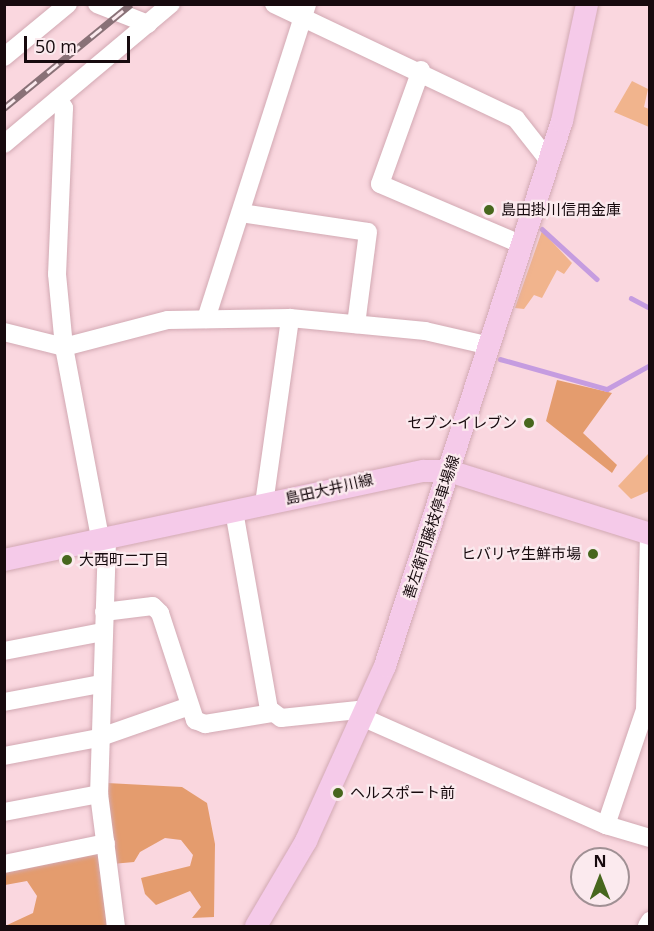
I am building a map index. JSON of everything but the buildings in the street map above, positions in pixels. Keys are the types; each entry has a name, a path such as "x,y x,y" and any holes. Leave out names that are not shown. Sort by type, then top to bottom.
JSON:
{"main road":[{"name":"善左衛門藤枝停車場線","path":"256,927 306,841 366,713 449,471 549,160 587,4"},
{"name":"島田大井川線","path":"4,560 104,542 396,474 449,471 649,534"}],"street":[{"path":"4,57 68,4"},
{"path":"97,4 148,24"},
{"path":"4,144 171,4"},
{"path":"274,4 306,11 516,119 549,160"},
{"path":"206,319 306,11"},
{"path":"421,70 380,184 522,244"},
{"path":"58,99 64,108 57,274 64,347 104,542 104,612 98,738 99,794 116,927"},
{"path":"241,213 368,232 356,324"},
{"path":"4,332 64,347 168,320 290,318 425,331 490,346"},
{"path":"264,504 290,318"},
{"path":"234,511 273,713"},
{"path":"606,825 645,710 649,534"},
{"path":"104,612 153,606 160,613 195,720 205,724 273,713 281,718 366,713 606,825 650,838"},
{"path":"4,651 103,632"},
{"path":"4,702 100,684"},
{"path":"4,756 98,738 190,706"},
{"path":"4,812 99,794"},
{"path":"4,864 106,843"},
{"path":"647,927 650,921"}],"shaded area":[{"path":"632,81 648,89 644,107 649,109 649,127 614,112"},
{"path":"542,231 572,263 564,274 557,270 542,298 534,295 524,309 515,308"},
{"path":"557,380 612,393 583,433 617,465 612,473 546,421"},
{"path":"649,453 649,491 631,499 618,486"},
{"path":"107,783 182,787 207,803 215,844 214,917 192,918 201,907 190,891 156,905 145,894 141,878 190,866 193,855 181,840 165,838 140,852 134,862 112,864"},
{"path":"97,852 106,874 106,926 5,926 33,913 37,896 27,881 5,885 5,872"}],"waterway":[{"path":"542,229 597,279"},
{"path":"631,298 648,307"},
{"path":"500,359 607,389 650,365"}],"railway":[{"path":"4,108 131,4"}],"place":[{"name":"島田掛川信用金庫","path":"489,210"},
{"name":"セブン-イレブン","path":"529,423"},
{"name":"ヒバリヤ生鮮市場","path":"593,554"},
{"name":"大西町二丁目","path":"67,560"},
{"name":"ヘルスポート前","path":"338,793"}]}
